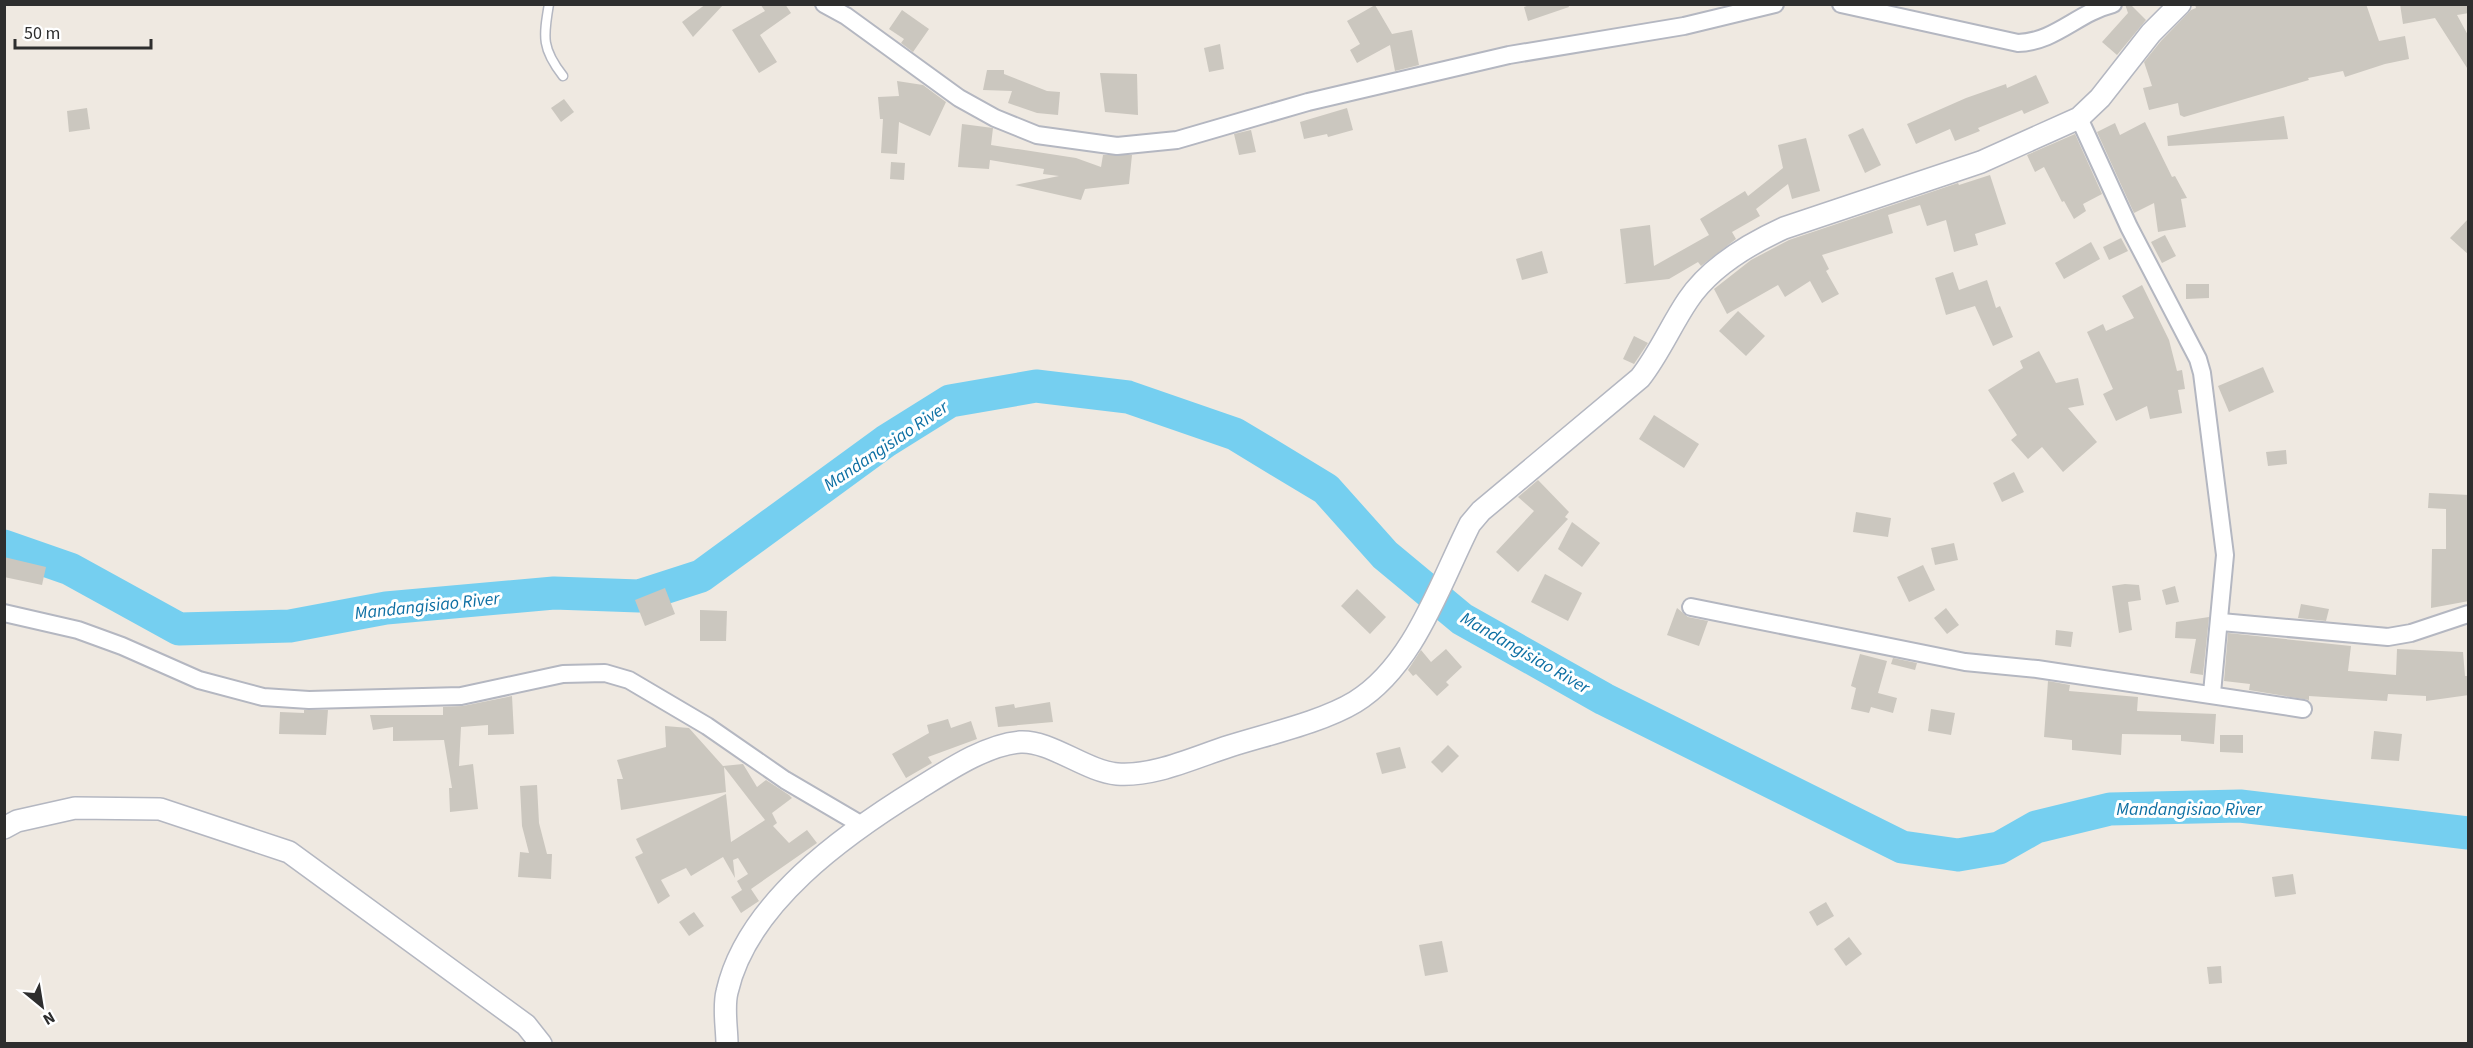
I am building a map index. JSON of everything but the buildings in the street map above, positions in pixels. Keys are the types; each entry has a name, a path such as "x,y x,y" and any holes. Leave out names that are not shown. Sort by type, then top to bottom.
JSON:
{"street":[{"path":"824,4 846,16 959,98 995,118 1037,135 1117,146 1177,140 1308,102 1509,55 1684,26 1775,4"},
{"path":"1841,4 2018,43 2034,42 2052,36 2086,13 2113,4"},
{"path":"727,1044 726,994 739,960 754,934 817,858 860,824 944,773 1001,746 1022,742 1042,747 1096,769 1115,774 1141,774 1337,710 1375,688 1394,670 1416,634 1470,524 1481,511 1640,378 1652,363 1689,298 1705,280 1758,240 1784,228 1981,162 2079,118 2100,98 2151,33 2180,4"},
{"path":"2079,118 2129,227 2198,359 2202,374 2225,555 2221,622 2212,693"},
{"path":"1691,607 1965,662 2037,669 2303,708"},
{"path":"4,613 78,630 122,646 199,681 262,697 309,700 461,696 563,674 605,672 629,680 707,726 785,780 860,824"},
{"path":"2221,622 2319,633 2388,637 2410,633 2469,614"},
{"path":"4,828 17,821 75,808 160,809 289,852 526,1025 542,1044"}],"lane":[{"path":"549,4 544,42 549,57 563,76"}],"waterway":[{"name":"Mandangisiao River","path":"4,546 70,569 179,629 290,626 386,608 554,593 639,596 701,576 886,441 950,401 1036,386 1128,397 1235,434 1326,489 1385,555 1462,619 1604,699 1902,847 1958,855 1999,848 2036,827 2110,809 2240,806 2468,833"}]}
